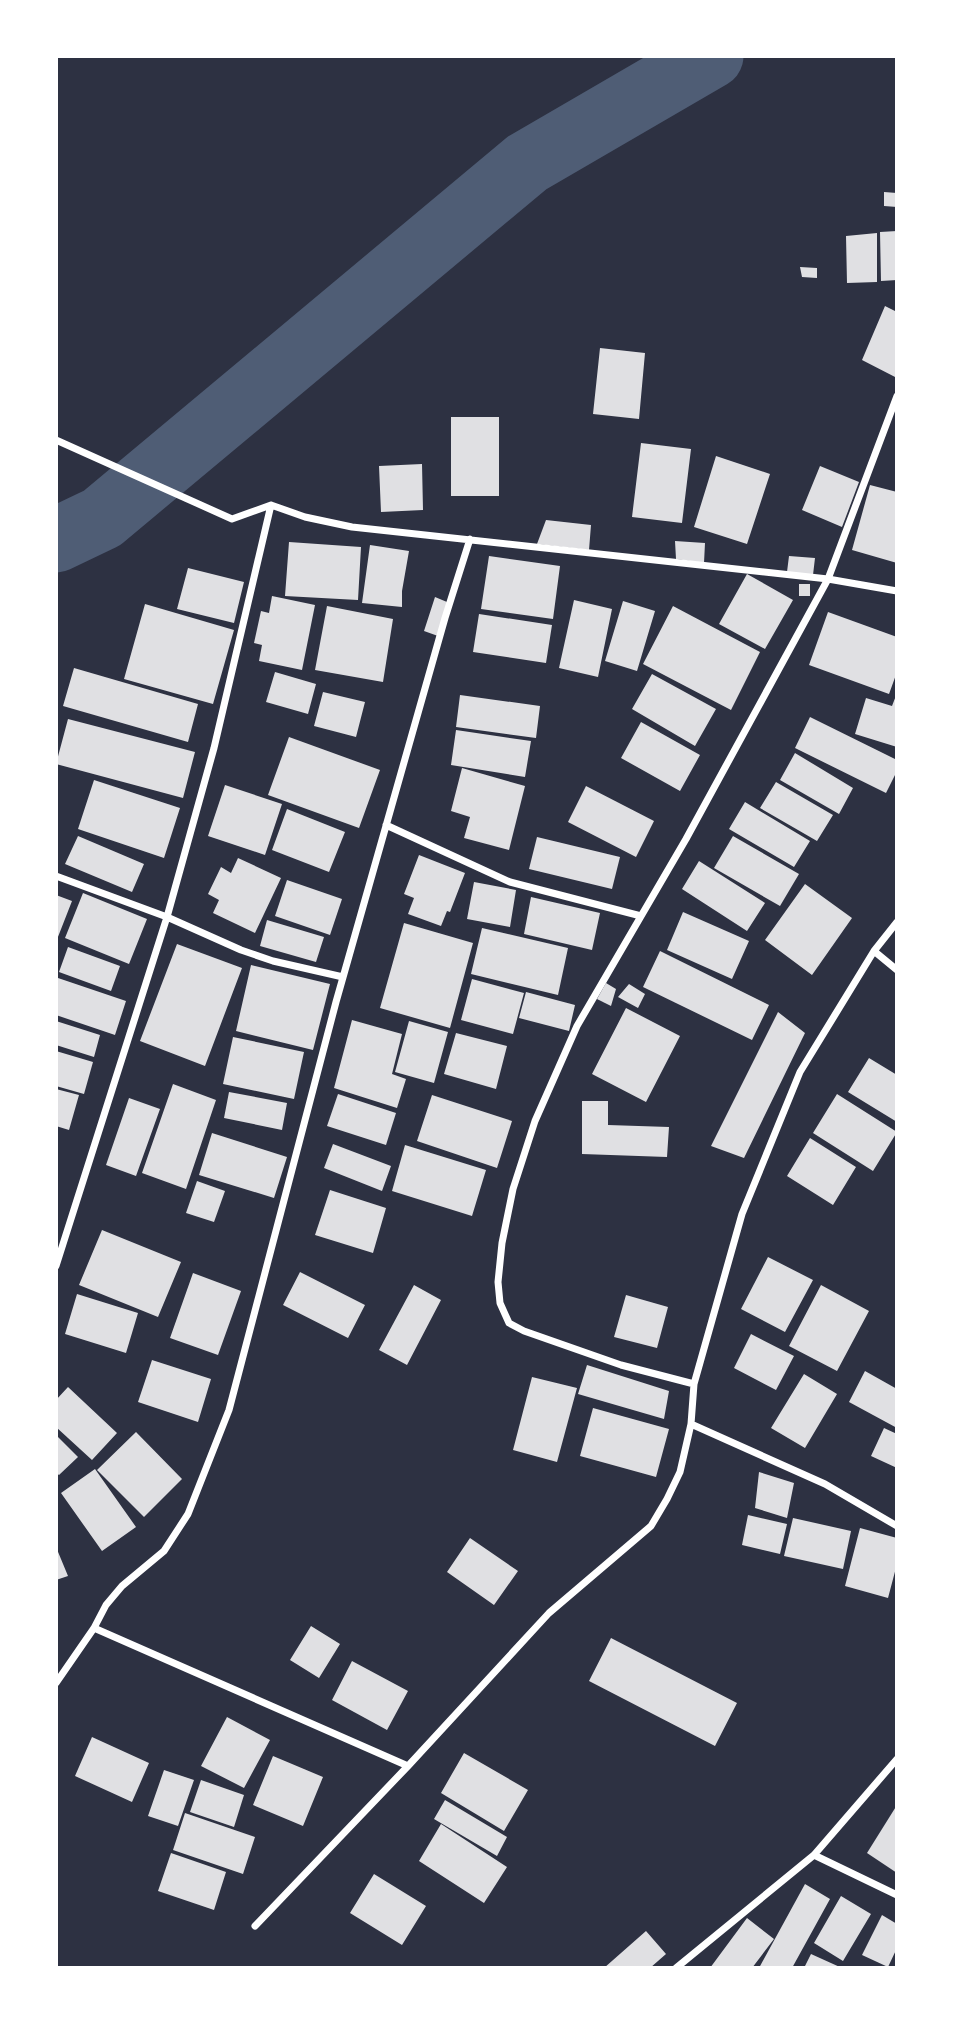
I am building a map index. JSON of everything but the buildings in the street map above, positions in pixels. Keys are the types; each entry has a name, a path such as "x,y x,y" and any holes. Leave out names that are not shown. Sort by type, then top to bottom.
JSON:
{"street":[{"path":"694,1384 621,1365 524,1331 509,1323 504,1314 498,1282 510,1202 536,1121 577,1026 686,839 828,579 897,396"},
{"path":"56,440 232,519 271,505 305,517 352,527 828,579 897,591"},
{"path":"56,1266 167,917 214,748 271,505"},
{"path":"56,1683 94,1628 106,1605 122,1586 164,1550 188,1514 229,1410 343,977 441,631 470,539"},
{"path":"386,825 510,882 641,916"},
{"path":"56,876 167,917 262,957 343,977"},
{"path":"255,1926 549,1613 651,1525 680,1472 691,1424 694,1384 742,1214 800,1072 874,951 897,922"},
{"path":"874,951 897,970"},
{"path":"691,1424 825,1484 897,1526"},
{"path":"94,1628 408,1766"},
{"path":"676,1968 814,1855 897,1759"},
{"path":"814,1855 897,1895"}],"waterway":[{"path":"56,540 102,518 527,163 711,56"}]}
